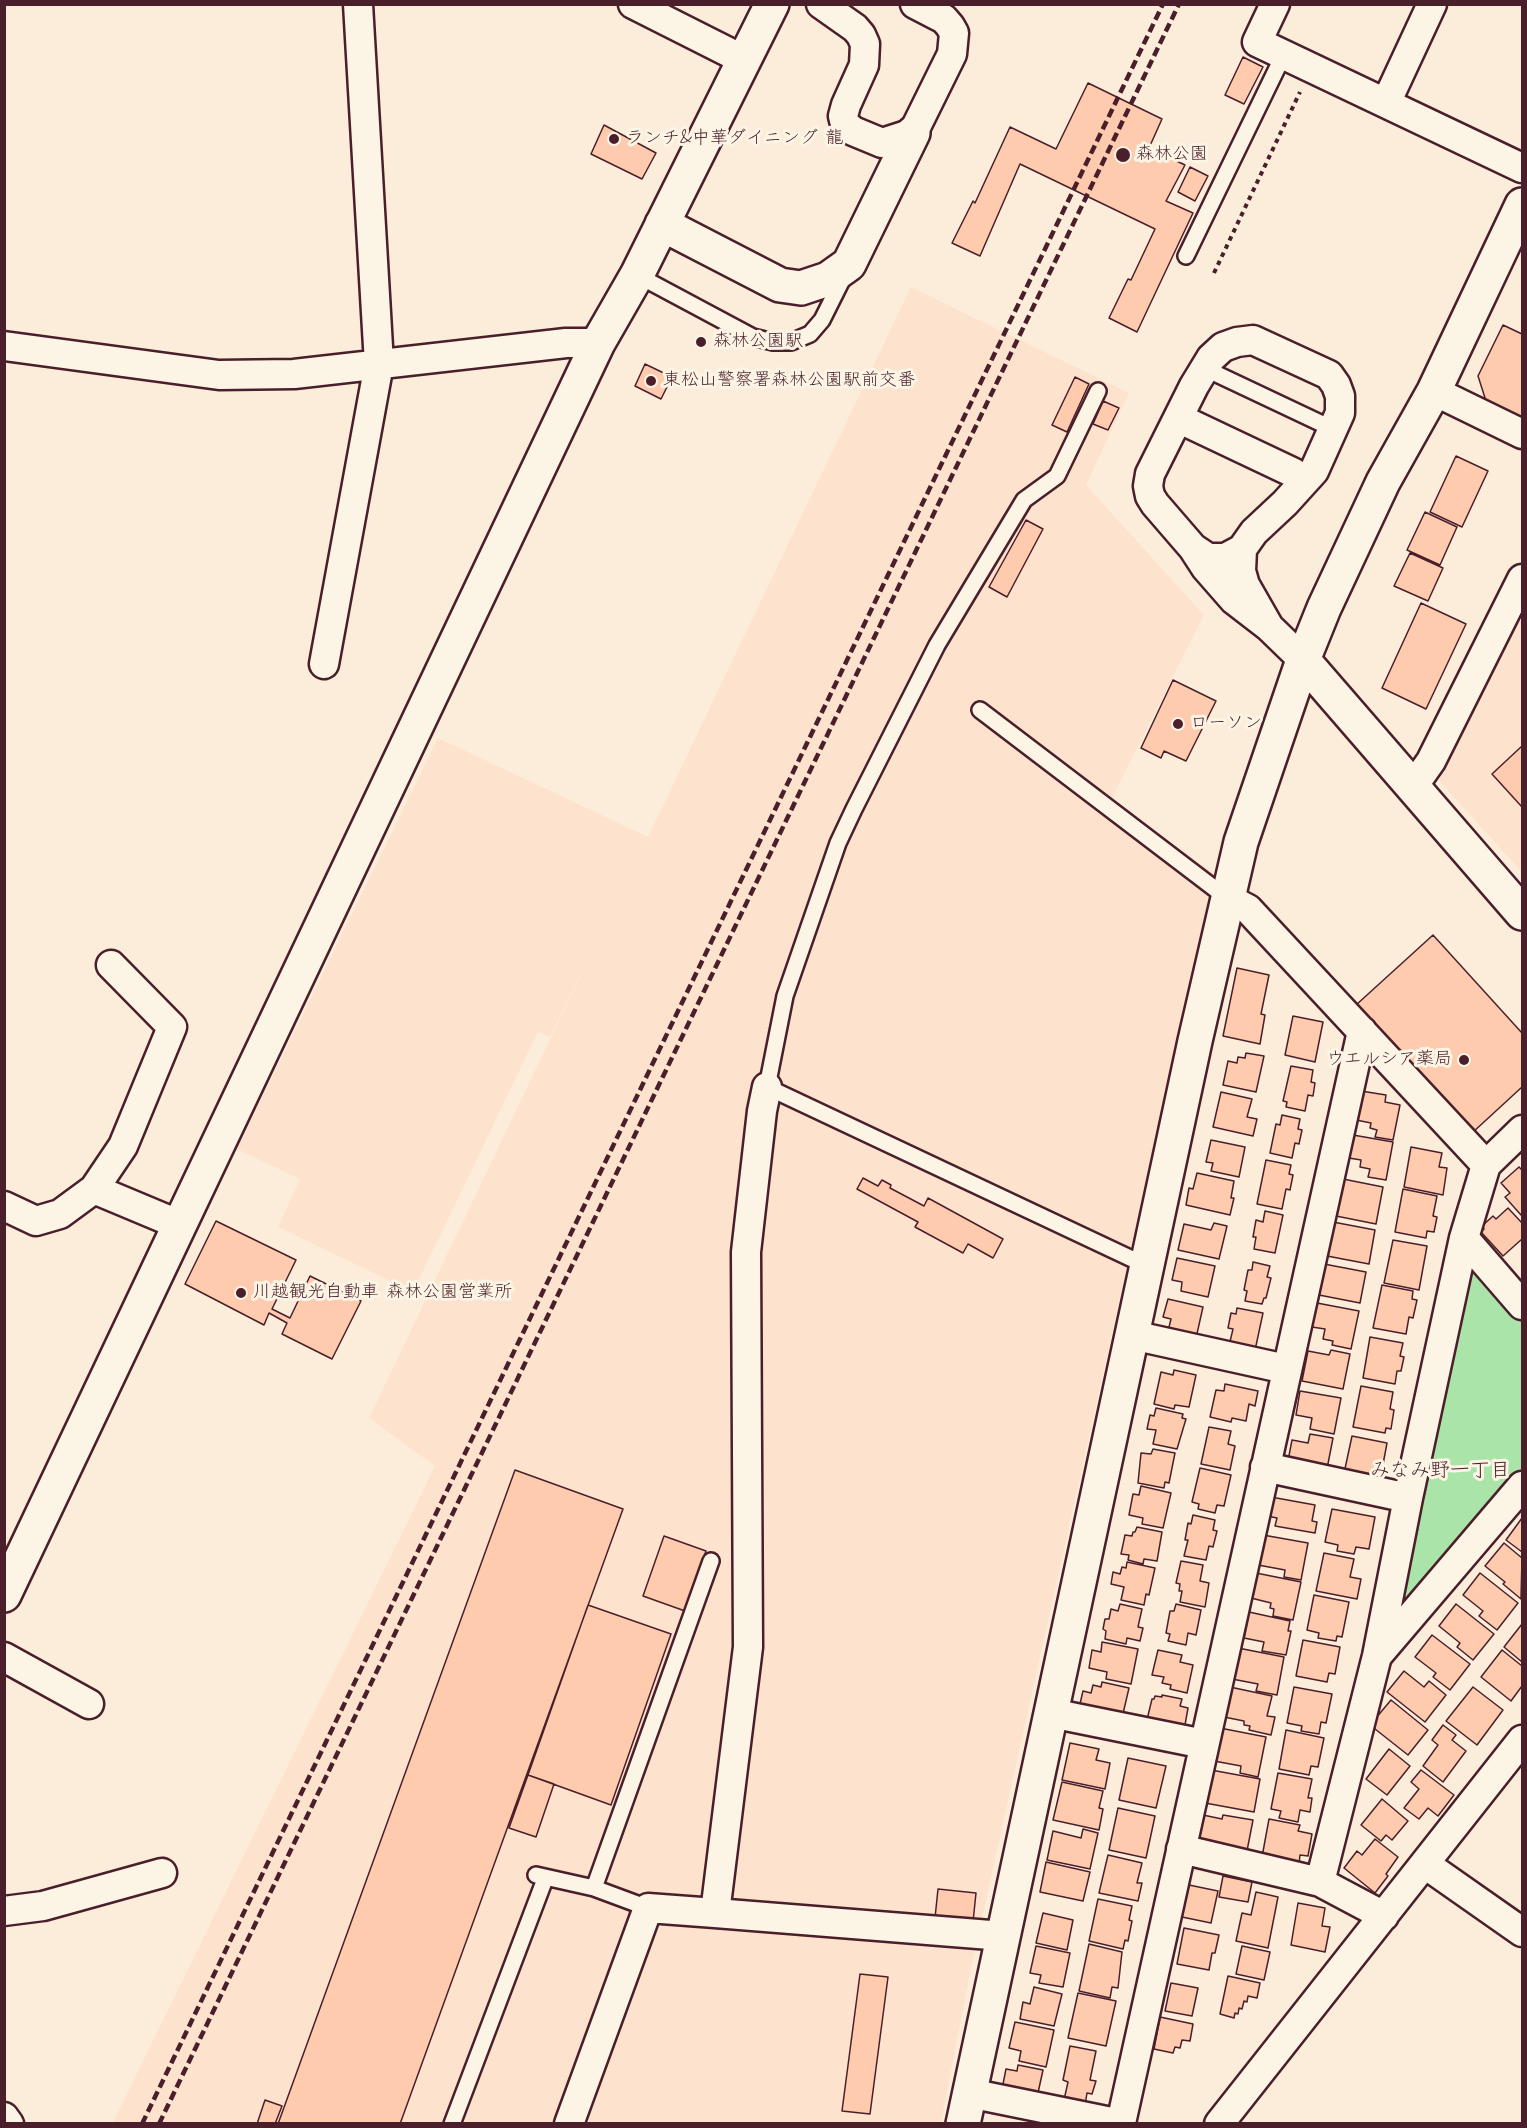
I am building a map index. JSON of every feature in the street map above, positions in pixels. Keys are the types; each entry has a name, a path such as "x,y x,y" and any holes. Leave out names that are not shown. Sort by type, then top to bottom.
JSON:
{"street":[{"path":"324,664 380,364 358,4"},
{"path":"633,4 744,60"},
{"path":"4,1595 598,343 637,275 772,4"},
{"path":"821,4 855,28 865,44 864,65 843,116 846,124 853,131 882,143 892,155 893,174"},
{"path":"662,224 780,285 801,288 828,279 849,264 952,54 954,33 944,19 915,4"},
{"path":"1275,4 1257,42 1522,168"},
{"path":"1386,103 1432,4"},
{"path":"882,143 913,133"},
{"path":"1362,1031 1121,2123 966,2108 1132,1335 1241,842 1303,660 1324,608 1383,482 1434,391 1522,206"},
{"path":"1193,548 1208,558 1226,558 1242,549 1254,531 1285,503 1314,471 1340,413 1340,396 1329,375 1253,340 1223,347 1204,368 1150,474 1148,486 1150,496 1234,600 1269,627 1303,660 1522,913"},
{"path":"4,346 219,375 294,374 566,343 598,343"},
{"path":"1434,391 1522,434"},
{"path":"1178,418 1294,473 1298,480 1298,488"},
{"path":"1242,549 1241,571 1245,585 1269,627"},
{"path":"1412,788 1431,761 1520,593"},
{"path":"1227,898 1248,909 1486,1165"},
{"path":"4,1206 36,1221 60,1214 93,1189 123,1146 172,1027 111,965"},
{"path":"715,1913 748,1647 746,1252 766,1086"},
{"path":"1320,1882 1377,1656 1408,1498 1464,1238 1486,1165 1522,1131"},
{"path":"93,1189 180,1225"},
{"path":"1464,1238 1522,1305"},
{"path":"1132,1335 1286,1369"},
{"path":"1265,1467 1408,1498"},
{"path":"1377,1656 1522,1486"},
{"path":"4,1657 89,1704"},
{"path":"1051,1713 1204,1744"},
{"path":"1219,2124 1522,1740"},
{"path":"1181,1849 1320,1882 1384,1916"},
{"path":"1425,1864 1522,1932"},
{"path":"4,1911 43,1906 162,1873"},
{"path":"569,2124 648,1908 1002,1936"},
{"path":"4,2117 9,2124"}],"lane":[{"path":"1186,256 1284,54"},
{"path":"637,275 753,337 773,342 791,342 810,334 822,320 849,264"},
{"path":"1204,368 1333,429"},
{"path":"1098,392 1057,476 1024,500 937,645 854,808 838,843 785,996 766,1086 1147,1266"},
{"path":"980,710 1227,898"},
{"path":"594,1888 711,1561"},
{"path":"452,2124 540,1877 594,1888 648,1908"}],"path":[{"path":"1214,273 1312,67"}],"shaded area":[{"path":"911,287 1129,393 1086,485 1204,615 1112,798 1214,874 972,1963 941,2123 112,2124 435,1466 369,1418 598,939 550,1037 538,1032 413,1292 278,1227 300,1179 237,1149 438,738 648,837"},
{"path":"1511,621 1522,621 1522,872 1440,782 1439,773"}],"green space":[{"path":"1483,1271 1522,1315 1522,1471 1410,1614 1394,1607 1465,1276"}],"building":[{"path":"1243,57 1263,67 1244,104 1225,95"},
{"path":"1088,83 1162,119 1149,148 1185,165 1166,201 1193,213 1137,332 1109,318 1128,279 1131,280 1155,229 1020,164 980,256 952,243 973,201 975,203 1010,127 1056,149"},
{"name":"ランチ&中華ダイニング 龍","path":"604,125 656,153 642,179 591,154"},
{"path":"1190,167 1208,176 1195,201 1178,192"},
{"path":"1503,325 1522,334 1522,419 1486,401 1478,376"},
{"path":"645,364 672,377 661,399 635,386"},
{"path":"1075,377 1089,384 1067,432 1052,425"},
{"path":"1103,401 1119,408 1108,430 1093,424"},
{"path":"1456,456 1488,471 1462,527 1430,512"},
{"path":"1425,512 1457,527 1440,565 1407,550"},
{"path":"1026,520 1043,529 1007,597 989,587"},
{"path":"1410,553 1443,568 1428,601 1394,586"},
{"path":"1421,603 1466,624 1426,709 1382,688"},
{"name":"ローソン","path":"1173,680 1216,701 1186,761 1164,751 1161,758 1141,748"},
{"path":"1522,746 1522,807 1492,774"},
{"name":"ウエルシア薬局","path":"1433,935 1522,1033 1522,1087 1472,1133 1356,1005"},
{"path":"1237,968 1269,975 1261,1014 1265,1015 1260,1044 1223,1036"},
{"path":"1293,1016 1323,1022 1315,1062 1285,1055"},
{"path":"1246,1053 1264,1056 1256,1092 1223,1085 1228,1061 1237,1063 1238,1057 1245,1058"},
{"path":"1291,1066 1313,1070 1311,1082 1315,1083 1313,1096 1308,1095 1305,1111 1286,1107 1287,1102 1283,1101"},
{"path":"1361,1091 1386,1095 1385,1102 1400,1105 1393,1140 1375,1137 1377,1130 1370,1128 1371,1123 1356,1120"},
{"path":"1221,1092 1252,1099 1247,1117 1257,1119 1253,1136 1213,1127"},
{"path":"1282,1115 1300,1119 1298,1129 1302,1130 1299,1144 1295,1143 1292,1158 1270,1153 1276,1124 1280,1125"},
{"path":"1353,1135 1393,1142 1386,1180 1368,1177 1370,1169 1360,1167 1361,1160 1349,1158"},
{"path":"1211,1140 1245,1147 1239,1177 1211,1171 1213,1163 1206,1162"},
{"path":"1411,1147 1442,1153 1439,1167 1447,1168 1443,1195 1404,1187"},
{"path":"1266,1160 1291,1165 1289,1174 1293,1175 1290,1190 1286,1189 1282,1209 1257,1204"},
{"path":"1519,1167 1522,1170 1521,1215 1505,1197 1510,1193 1501,1183"},
{"path":"1197,1173 1234,1181 1231,1198 1234,1198 1230,1215 1186,1205 1189,1188 1193,1189"},
{"path":"863,1178 878,1186 882,1180 891,1185 890,1188 924,1206 928,1198 1003,1239 993,1258 968,1244 963,1253 915,1227 918,1222 857,1189"},
{"path":"1343,1179 1383,1187 1376,1224 1336,1216"},
{"path":"1403,1189 1437,1196 1433,1216 1437,1217 1434,1232 1427,1231 1426,1238 1395,1232"},
{"path":"1508,1208 1522,1223 1522,1239 1503,1256 1481,1232 1484,1229 1482,1226 1493,1216 1496,1219"},
{"path":"1265,1211 1283,1215 1275,1253 1254,1249 1256,1237 1253,1237 1256,1220 1263,1222"},
{"name":"川越観光自動車 森林公園営業所","path":"216,1221 296,1260 272,1309 290,1318 310,1276 361,1301 332,1359 282,1334 287,1323 269,1313 264,1325 185,1284"},
{"path":"1333,1222 1375,1230 1369,1264 1327,1256"},
{"path":"1214,1223 1227,1226 1219,1259 1178,1250 1184,1224 1211,1230"},
{"path":"1393,1240 1427,1246 1419,1290 1384,1283"},
{"path":"1177,1258 1215,1266 1208,1297 1181,1291 1182,1282 1172,1280"},
{"path":"1253,1262 1270,1266 1267,1277 1271,1278 1266,1298 1262,1304 1245,1301 1247,1291 1244,1290 1248,1270 1252,1270"},
{"path":"1324,1264 1366,1272 1360,1303 1319,1295"},
{"path":"1382,1285 1413,1291 1412,1299 1417,1300 1413,1318 1409,1317 1406,1334 1373,1328"},
{"path":"1168,1299 1203,1307 1196,1338 1167,1335 1171,1319 1163,1317"},
{"path":"1317,1303 1359,1311 1351,1349 1332,1345 1333,1341 1323,1339 1325,1329 1312,1327"},
{"path":"1237,1308 1263,1313 1254,1355 1228,1350 1233,1329 1228,1328 1231,1313 1236,1314"},
{"path":"1370,1337 1403,1343 1400,1356 1404,1357 1401,1371 1397,1371 1395,1384 1363,1378"},
{"path":"1331,1350 1350,1354 1343,1389 1302,1381 1308,1351 1329,1355"},
{"path":"1174,1370 1196,1375 1189,1407 1175,1405 1174,1409 1154,1404 1161,1372 1173,1375"},
{"path":"1225,1384 1258,1391 1255,1406 1249,1404 1246,1421 1232,1418 1231,1422 1210,1417 1216,1390 1224,1391"},
{"path":"1361,1386 1393,1392 1390,1409 1394,1410 1391,1429 1386,1428 1385,1433 1353,1427"},
{"path":"1300,1391 1341,1398 1334,1434 1310,1429 1312,1418 1296,1415"},
{"path":"1156,1408 1183,1414 1182,1418 1186,1419 1177,1449 1153,1444 1156,1430 1147,1429 1150,1415 1154,1416"},
{"path":"1209,1427 1231,1431 1228,1444 1235,1446 1230,1470 1201,1464"},
{"path":"1310,1434 1333,1438 1326,1474 1287,1466 1292,1440 1308,1443"},
{"path":"1352,1436 1387,1443 1379,1486 1343,1478"},
{"path":"1153,1449 1175,1453 1169,1483 1165,1482 1164,1488 1138,1483 1141,1453 1151,1454"},
{"path":"1200,1468 1231,1475 1224,1506 1217,1505 1215,1513 1198,1509 1199,1504 1192,1502"},
{"path":"515,1470 623,1509 400,2124 278,2124"},
{"path":"1141,1486 1171,1493 1163,1528 1142,1524 1143,1518 1129,1515 1133,1494 1139,1495"},
{"path":"1271,1497 1315,1505 1312,1521 1317,1522 1315,1533 1275,1526 1277,1518 1267,1516"},
{"path":"1332,1509 1375,1517 1369,1549 1356,1547 1354,1554 1337,1551 1338,1545 1325,1542"},
{"path":"1193,1515 1215,1520 1213,1530 1217,1531 1213,1547 1209,1546 1206,1560 1184,1556 1188,1540 1185,1540 1188,1523 1191,1524"},
{"path":"1522,1518 1522,1552 1506,1540"},
{"path":"1137,1527 1162,1532 1157,1561 1144,1559 1143,1564 1128,1560 1129,1555 1121,1554 1125,1535 1132,1536"},
{"path":"1263,1535 1308,1543 1301,1580 1284,1577 1285,1570 1258,1565"},
{"path":"664,1536 706,1551 685,1611 643,1596"},
{"path":"1504,1543 1522,1558 1521,1599 1485,1566"},
{"path":"1324,1553 1354,1559 1350,1577 1361,1579 1357,1599 1316,1591"},
{"path":"1181,1561 1203,1565 1200,1581 1209,1583 1205,1607 1180,1602 1182,1591 1179,1591 1180,1584 1176,1583"},
{"path":"1127,1562 1155,1568 1149,1595 1146,1594 1144,1605 1121,1600 1124,1587 1111,1584 1113,1572 1120,1574 1122,1567 1126,1568"},
{"path":"1256,1573 1301,1582 1293,1620 1273,1616 1274,1609 1270,1608 1271,1603 1251,1598"},
{"path":"1480,1573 1518,1603 1497,1630 1479,1616 1483,1611 1463,1595"},
{"path":"1314,1595 1349,1602 1342,1637 1337,1636 1336,1641 1318,1638 1319,1633 1307,1630"},
{"path":"1120,1604 1142,1609 1138,1627 1143,1628 1140,1641 1127,1638 1126,1644 1105,1639 1106,1631 1103,1629 1105,1619 1109,1619 1111,1609 1118,1611"},
{"path":"1176,1604 1201,1610 1196,1635 1188,1633 1186,1645 1168,1641 1170,1634 1166,1633 1170,1611 1174,1611"},
{"path":"1456,1604 1494,1634 1473,1660 1457,1647 1460,1643 1439,1626"},
{"path":"588,1605 671,1634 611,1805 528,1775"},
{"path":"1249,1612 1290,1621 1288,1631 1291,1631 1286,1655 1262,1651 1264,1642 1244,1638"},
{"path":"1522,1624 1522,1662 1504,1647"},
{"path":"1432,1635 1470,1664 1450,1690 1433,1677 1436,1673 1415,1657"},
{"path":"1303,1640 1340,1647 1335,1674 1329,1673 1327,1682 1296,1676"},
{"path":"1102,1642 1138,1649 1131,1684 1106,1679 1107,1672 1089,1668 1092,1650 1101,1652"},
{"path":"1238,1648 1284,1657 1277,1695 1256,1691 1258,1684 1232,1679"},
{"path":"1158,1650 1182,1655 1180,1662 1193,1665 1187,1693 1170,1689 1171,1685 1162,1683 1164,1677 1152,1675"},
{"path":"1502,1650 1522,1666 1522,1686 1511,1701 1481,1677"},
{"path":"1404,1671 1424,1687 1429,1681 1446,1695 1425,1722 1387,1692"},
{"path":"1102,1682 1129,1688 1122,1718 1079,1708 1083,1691 1091,1693 1093,1685 1101,1687"},
{"path":"1230,1687 1272,1696 1267,1716 1275,1717 1271,1735 1249,1730 1250,1726 1244,1725 1244,1721 1224,1717"},
{"path":"1294,1687 1332,1694 1326,1723 1321,1722 1319,1734 1301,1731 1302,1726 1287,1723"},
{"path":"1473,1687 1503,1710 1477,1745 1446,1721"},
{"path":"1162,1695 1182,1699 1180,1706 1188,1708 1185,1725 1176,1723 1174,1734 1145,1728 1152,1699 1155,1696 1162,1697"},
{"path":"1391,1700 1428,1730 1408,1755 1370,1725"},
{"path":"1443,1725 1456,1735 1452,1740 1466,1751 1443,1782 1423,1766 1438,1745 1432,1740"},
{"path":"1220,1728 1266,1737 1258,1777 1240,1773 1241,1766 1214,1761"},
{"path":"1286,1730 1324,1738 1318,1767 1311,1766 1309,1775 1279,1769"},
{"path":"1070,1743 1099,1749 1096,1760 1110,1763 1105,1789 1062,1780"},
{"path":"1389,1749 1410,1766 1387,1795 1366,1779"},
{"path":"1128,1758 1166,1766 1156,1808 1119,1800"},
{"path":"1211,1770 1260,1779 1254,1812 1205,1803"},
{"path":"1421,1770 1454,1795 1438,1816 1428,1808 1419,1819 1404,1808 1419,1789 1411,1782"},
{"path":"1278,1773 1312,1779 1308,1798 1312,1798 1310,1812 1300,1810 1298,1822 1279,1818 1281,1811 1271,1809"},
{"path":"528,1775 554,1784 536,1837 509,1828"},
{"path":"1062,1782 1103,1791 1099,1808 1103,1809 1099,1830 1053,1820"},
{"path":"1382,1799 1408,1821 1392,1840 1386,1835 1381,1841 1361,1825"},
{"path":"1118,1808 1155,1816 1146,1858 1109,1850"},
{"path":"1203,1815 1222,1819 1223,1815 1253,1820 1246,1856 1196,1847"},
{"path":"1269,1819 1300,1825 1298,1831 1312,1834 1308,1856 1300,1855 1299,1864 1262,1857"},
{"path":"1083,1829 1098,1833 1090,1869 1047,1860 1053,1831 1081,1838"},
{"path":"1375,1839 1398,1857 1386,1874 1388,1876 1375,1893 1344,1868 1357,1851 1362,1855"},
{"path":"1108,1855 1142,1863 1137,1883 1142,1883 1138,1901 1099,1893"},
{"path":"1046,1862 1090,1872 1083,1901 1040,1892"},
{"path":"1223,1876 1252,1882 1248,1902 1219,1897"},
{"path":"1189,1885 1218,1891 1211,1923 1182,1917"},
{"path":"938,1889 976,1893 973,1922 935,1918"},
{"path":"1256,1892 1278,1897 1268,1948 1236,1941 1242,1913 1251,1915"},
{"path":"1098,1899 1132,1906 1128,1941 1125,1940 1123,1949 1089,1941"},
{"path":"1298,1903 1325,1908 1322,1926 1330,1927 1325,1952 1291,1945"},
{"path":"1043,1913 1073,1920 1067,1950 1036,1943"},
{"path":"1184,1928 1219,1935 1209,1970 1177,1964"},
{"path":"1089,1944 1122,1952 1118,1988 1112,1987 1110,1998 1079,1991"},
{"path":"1036,1946 1070,1953 1063,1987 1039,1983 1041,1975 1030,1973"},
{"path":"1242,1946 1270,1952 1264,1980 1236,1974"},
{"path":"860,1974 888,1977 870,2114 842,2111"},
{"path":"1228,1976 1260,1983 1257,1998 1248,1996 1247,2002 1244,2001 1242,2009 1239,2008 1234,2018 1220,2014"},
{"path":"1171,1983 1198,1988 1192,2016 1165,2011"},
{"path":"1034,1987 1062,1994 1054,2026 1020,2019 1023,2002 1030,2004"},
{"path":"1078,1993 1116,2001 1106,2046 1068,2038"},
{"path":"1160,2017 1193,2024 1190,2041 1182,2040 1180,2048 1175,2047 1173,2053 1154,2049"},
{"path":"1015,2022 1054,2030 1046,2067 1019,2061 1021,2051 1009,2048"},
{"path":"1070,2046 1096,2051 1090,2080 1096,2081 1092,2094 1087,2093 1085,2105 1064,2100 1068,2082 1063,2080"},
{"path":"1018,2065 1043,2070 1036,2102 1001,2094 1006,2069 1017,2071"},
{"path":"265,2100 282,2106 275,2124 257,2124"}],"railway":[{"path":"142,2124 1163,4"},
{"path":"159,2124 1179,4"}],"place":[{"name":"ランチ&中華ダイニング 龍","path":"614,139"},
{"name":"森林公園","path":"1123,155"},
{"name":"森林公園駅","path":"701,342"},
{"name":"東松山警察署森林公園駅前交番","path":"651,381"},
{"name":"ローソン","path":"1178,724"},
{"name":"ウエルシア薬局","path":"1464,1060"},
{"name":"川越観光自動車 森林公園営業所","path":"241,1293"}],"district":[{"name":"みなみ野一丁目","path":"1440,1472"}]}
